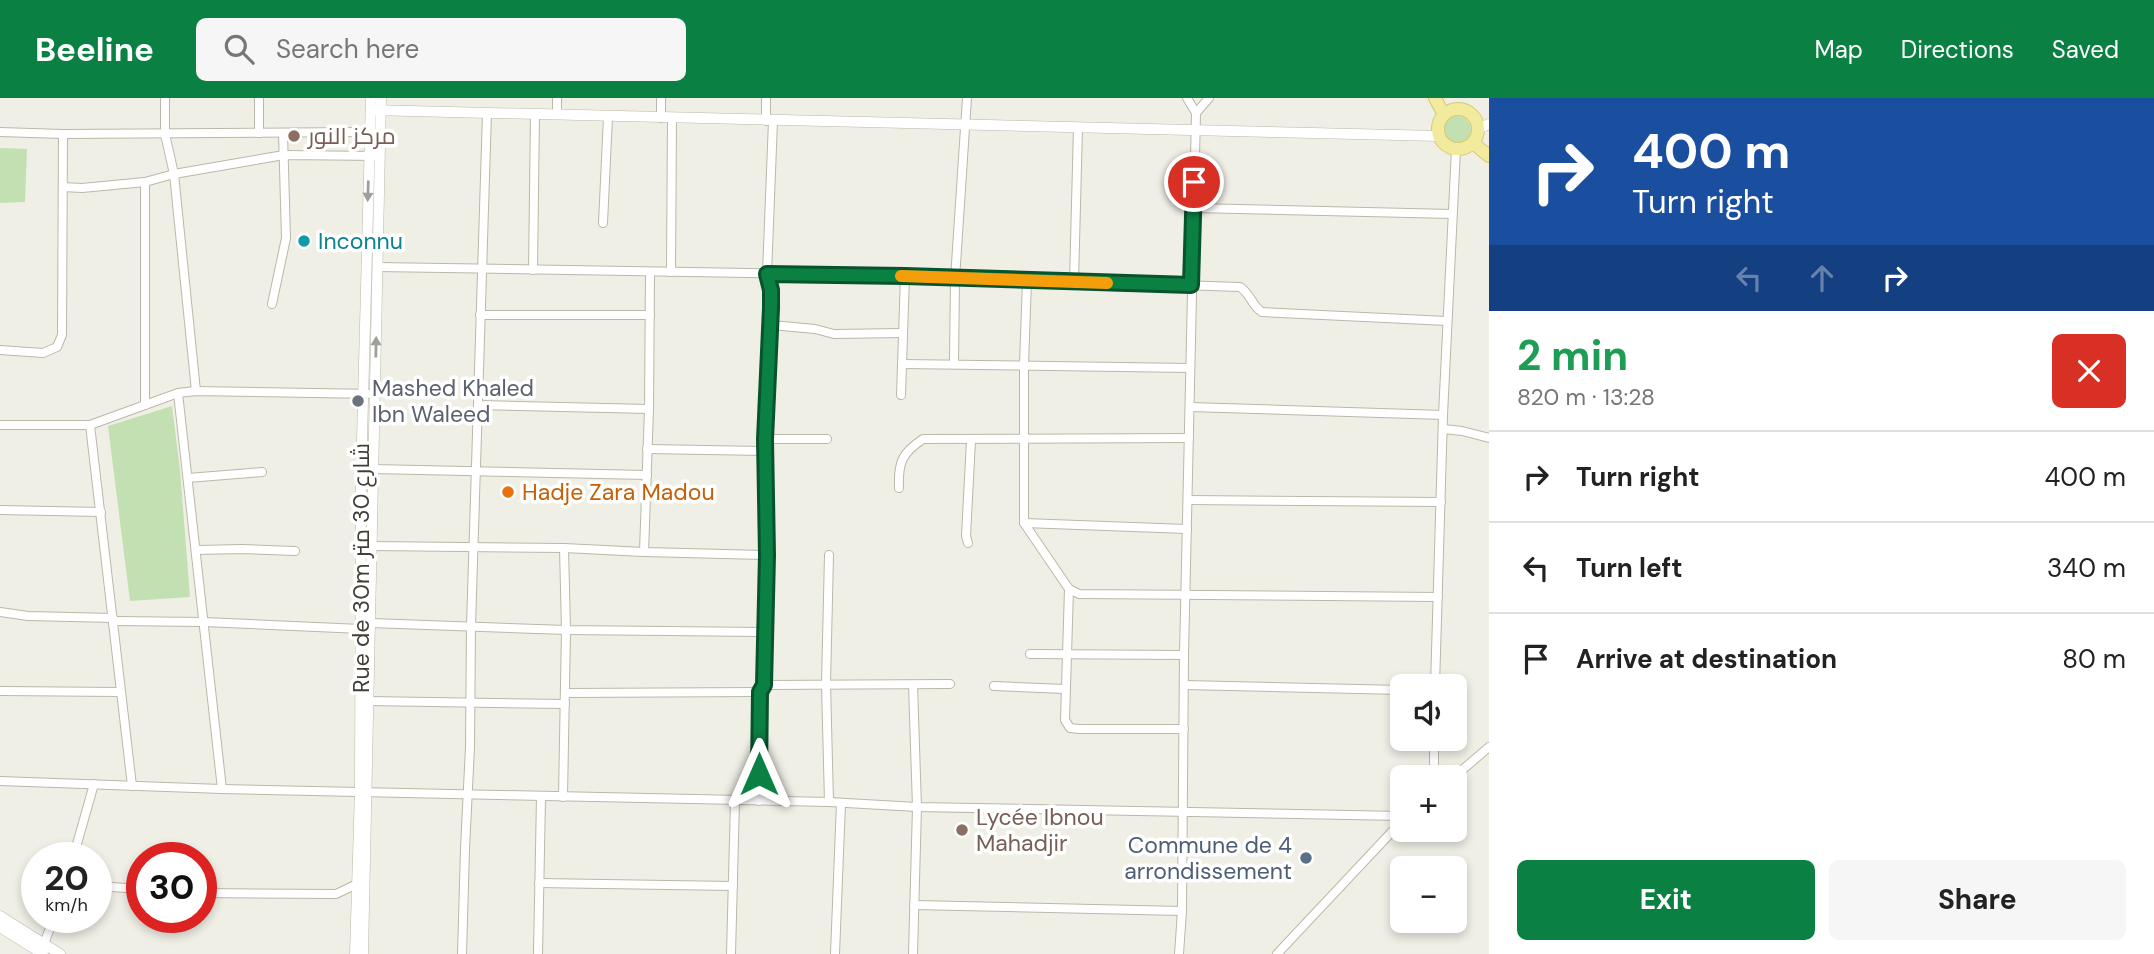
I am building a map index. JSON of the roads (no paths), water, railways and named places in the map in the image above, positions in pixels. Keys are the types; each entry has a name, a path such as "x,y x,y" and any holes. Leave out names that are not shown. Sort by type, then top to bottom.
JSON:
{"main road":[{"path":"1435,98 1444,115"},
{"path":"1480,132 1466,148 1456,149 1446,145 1439,136 1438,125 1453,103 1463,109 1474,116 1480,132 1489,156"},
{"path":"1480,132 1489,142"}],"street":[{"path":"165,98 165,134 174,174 197,391"},
{"path":"259,98 259,133"},
{"name":"Rue de 30m شارع 30 متر","path":"363,954 360,478 375,155 376,110 371,98"},
{"name":"Rue de 30m شارع 30 متر","path":"355,954 368,701 375,394 375,155 370,132 381,98"},
{"path":"556,115 557,98"},
{"path":"661,98 667,118 671,272"},
{"path":"759,801 767,555 765,439 771,325 771,290 767,274 769,121 766,98"},
{"path":"954,363 955,279 967,98"},
{"path":"1179,954 1182,911 1184,655 1196,113 1187,98"},
{"path":"1196,113 1209,98"},
{"path":"376,110 1439,136"},
{"path":"462,954 487,113"},
{"path":"533,270 535,115"},
{"path":"603,223 608,117"},
{"path":"1074,282 1078,127"},
{"path":"0,132 370,132"},
{"path":"272,304 286,238 283,133"},
{"path":"0,350 43,353 57,347 62,335 63,134"},
{"path":"1435,674 1443,415 1456,149"},
{"path":"62,187 82,188 145,182 174,174 284,155 375,155"},
{"path":"145,182 145,405"},
{"path":"1194,208 1452,214"},
{"path":"377,267 905,276 1240,287 1262,312 1447,321"},
{"path":"643,552 649,409 650,272"},
{"path":"901,395 905,276"},
{"path":"1027,281 1024,523 1069,589 1079,594 1438,597"},
{"path":"480,315 650,316"},
{"path":"771,325 815,329 834,334 903,333"},
{"path":"902,364 1190,369"},
{"path":"0,425 90,425 178,393 197,391 375,394"},
{"path":"178,393 222,789"},
{"path":"478,405 649,409"},
{"path":"1190,407 1443,415"},
{"path":"90,425 132,786"},
{"path":"1444,429 1462,430 1489,438"},
{"path":"899,488 900,462 909,448 923,439 1189,438"},
{"path":"765,439 827,439"},
{"path":"968,543 966,536 971,440"},
{"path":"647,449 765,452"},
{"path":"373,469 647,475"},
{"path":"188,478 262,472"},
{"path":"1188,500 1441,502"},
{"path":"0,510 101,512"},
{"path":"1024,523 1187,529"},
{"path":"371,545 767,555"},
{"path":"563,797 566,693 564,548"},
{"path":"196,550 295,551"},
{"path":"829,555 826,684 829,802"},
{"path":"1069,589 1065,720 1070,728 1184,729"},
{"path":"0,612 28,616 361,629"},
{"path":"370,623 566,630 765,632"},
{"path":"1030,654 1184,655"},
{"path":"566,693 762,689 826,684 950,684"},
{"path":"913,685 917,807 913,954"},
{"path":"1185,685 1390,690"},
{"path":"994,686 1065,689"},
{"path":"0,691 121,692"},
{"path":"368,701 565,704"},
{"path":"1467,766 1489,747"},
{"path":"0,781 222,789 829,802 917,807 1390,816"},
{"path":"78,842 94,785"},
{"path":"538,954 541,797"},
{"path":"735,800 732,940 731,954 733,886 735,800"},
{"path":"835,954 841,803"},
{"path":"1277,954 1390,834"},
{"path":"540,883 733,886"},
{"path":"217,893 336,894 357,884"},
{"path":"914,905 1182,911"},
{"path":"0,916 39,950"},
{"path":"0,927 39,950 60,954"},
{"path":"39,950 47,933"}],"place":[{"name":"مركز النور","path":"294,136"},
{"name":"Inconnu","path":"304,241"},
{"name":"Mashed Khaled Ibn Waleed","path":"358,401"},
{"name":"Hadje Zara Madou","path":"508,492"},
{"name":"Lycée Ibnou Mahadjir","path":"962,830"},
{"name":"Commune de 4 arrondissement","path":"1306,858"}]}
